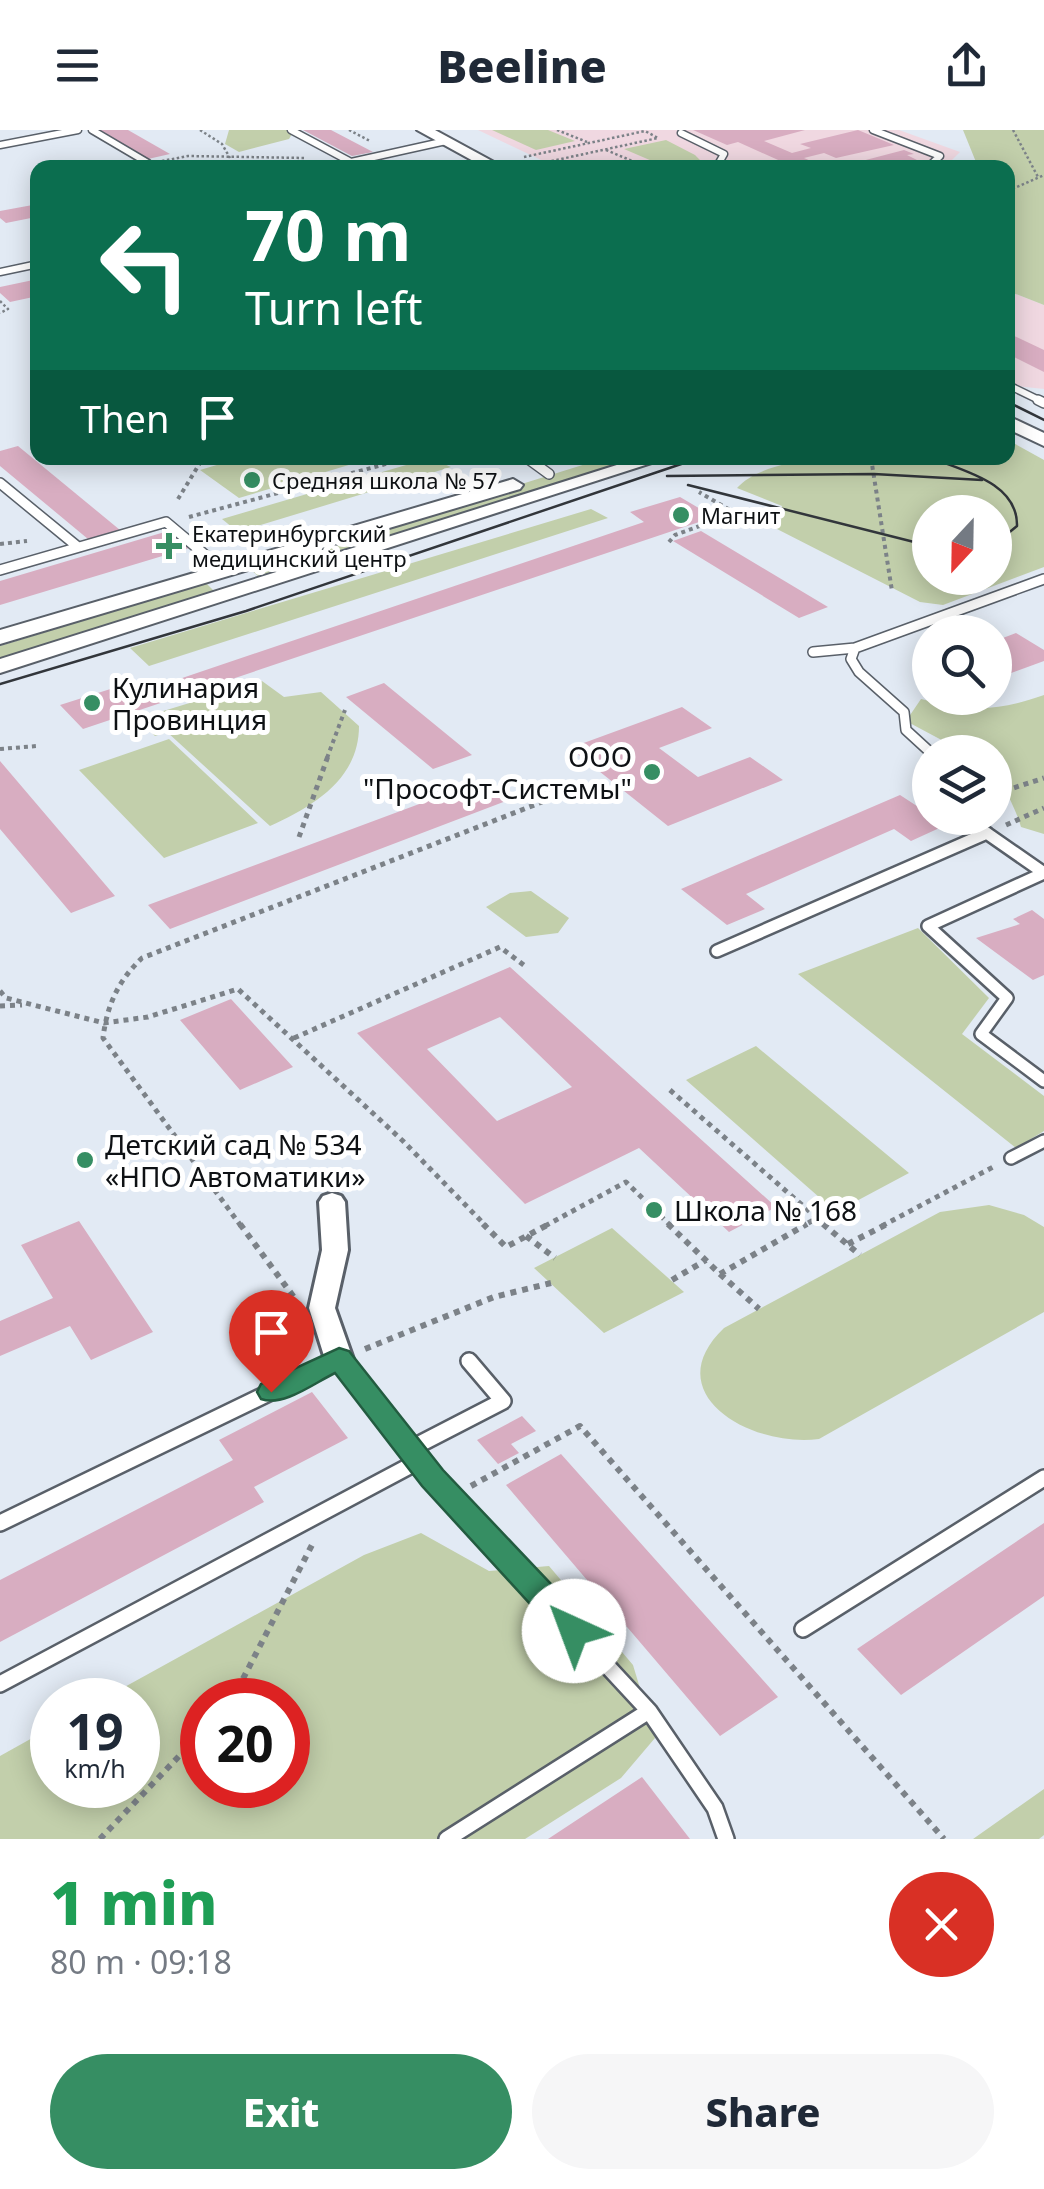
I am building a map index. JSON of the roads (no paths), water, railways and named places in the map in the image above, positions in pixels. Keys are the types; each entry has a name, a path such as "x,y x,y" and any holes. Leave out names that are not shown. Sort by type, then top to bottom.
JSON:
{"street":[{"path":"424,130 483,160"},
{"path":"1015,426 1044,440"},
{"path":"0,637 577,465"},
{"path":"0,666 635,465"},
{"path":"332,1202 335,1250 322,1308 339,1359"}],"lane":[{"path":"0,145 78,130"},
{"path":"92,130 143,160"},
{"path":"291,130 347,160"},
{"path":"873,130 940,156 936,160"},
{"path":"681,133 724,154 721,160"},
{"path":"354,160 446,141"},
{"path":"0,272 30,266"},
{"path":"1015,388 1044,403"},
{"path":"536,465 548,474"},
{"path":"0,483 78,547"},
{"path":"0,570 166,522 222,570"},
{"path":"813,652 855,648 1044,579"},
{"path":"855,648 851,658 859,672 904,712 906,730 912,736"},
{"path":"717,952 982,835"},
{"path":"990,835 1044,873"},
{"path":"1044,873 928,926 1007,998 981,1034 1044,1082"},
{"path":"1011,1158 1044,1141"},
{"path":"0,1522 339,1359 450,1498 649,1710 715,1808 726,1839"},
{"path":"0,1684 330,1508 504,1401 469,1361"},
{"path":"803,1629 1044,1478"},
{"path":"447,1839 649,1710"}],"tram line":[{"path":"1015,406 1044,420"},
{"path":"0,684 246,611 678,465"},
{"path":"949,465 987,481 1005,495"},
{"path":"667,476 874,474 982,480"},
{"path":"688,485 912,541"},
{"path":"1012,505 1017,526 1012,530"}],"place":[{"name":"Средняя школа № 57","path":"252,480"},
{"name":"Магнит","path":"681,515"},
{"name":"Екатеринбургский медицинский центр","path":"169,546"},
{"name":"Кулинария Провинция","path":"92,703"},
{"name":"ООО \"Прософт-Системы\"","path":"652,772"},
{"name":"Детский сад № 534 «НПО Автоматики»","path":"85,1160"},
{"name":"Школа № 168","path":"654,1210"}]}
